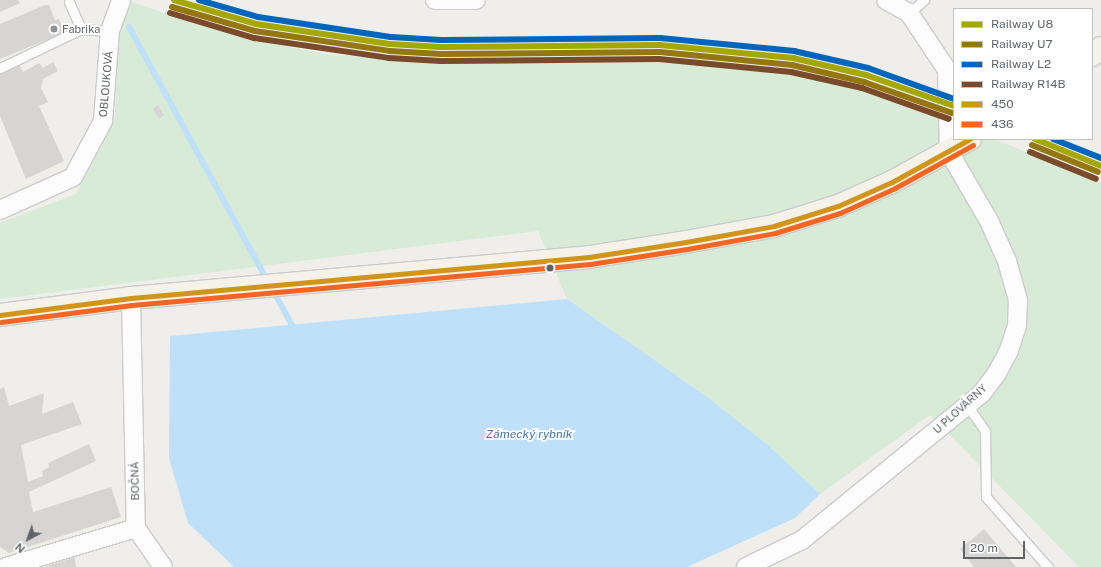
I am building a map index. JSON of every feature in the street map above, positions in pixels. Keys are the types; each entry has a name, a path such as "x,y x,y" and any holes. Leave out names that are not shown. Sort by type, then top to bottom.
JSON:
{"main road":[{"path":"1093,54 1101,48"},
{"path":"0,315 131,298 589,257 774,226 838,206 949,152 968,140"}],"street":[{"name":"OBLOUKOVÁ","path":"0,210 73,177 103,121 110,30 121,0"},
{"path":"435,0 467,0"},
{"path":"886,0 908,13 950,71 949,152"},
{"name":"U PLOVÁRNY","path":"746,567 802,540 982,393 997,373 1009,350 1017,326 1018,300 1007,261 989,221 949,152"},
{"name":"BOČNÁ","path":"131,298 136,528"},
{"path":"6,567 136,528 163,567"}],"lane":[{"path":"908,13 924,0"},
{"path":"69,2 81,29"},
{"path":"0,68 81,29 110,30"},
{"path":"967,405 985,431 986,497 1048,567"}],"green space":[{"path":"119,0 127,0 187,21 252,39 326,54 441,63 698,62 790,73 862,90 953,123 953,140 996,140 1101,183 1101,567 1079,567 930,415 820,494 768,445 706,396 567,299 538,231 0,299 0,223 76,194 115,117"}],"water":[{"name":"Zámecký rybník","path":"567,299 706,396 768,445 820,494 795,518 687,567 234,567 188,523 169,458 170,336"}],"building":[{"path":"0,0 18,0 20,3 0,12"},
{"path":"45,5 49,5 55,20 59,19 65,32 0,59 0,24"},
{"path":"18,62 23,72 39,63 43,68 53,62 58,71 43,79 41,88 48,102 39,106 64,161 26,179 0,116 0,72"},
{"path":"158,105 164,115 159,118 153,108"},
{"path":"4,387 9,406 44,393 42,414 73,402 82,424 21,445 28,482 43,476 42,471 49,467 48,463 89,444 96,461 29,492 33,512 111,487 121,517 9,553 0,547 0,389"},
{"path":"984,529 1016,567 974,567 960,549"},
{"path":"75,557 76,567 45,567"}],"waterway":[{"path":"129,27 268,282"},
{"path":"273,290 294,329"}],"rail line":[{"name":"U8","path":"174,0 256,24 390,44 441,47 660,45 793,58 866,75 953,106"},
{"name":"L2","path":"199,0 258,17 391,37 441,40 660,38 794,51 868,68 953,99"},
{"name":"U7","path":"172,7 255,31 390,51 441,54 660,52 792,65 864,82 952,113"},
{"name":"R14B","path":"170,13 254,38 389,58 441,61 659,59 791,72 862,88 949,119"},
{"name":"U8","path":"1037,140 1101,166"},
{"name":"L2","path":"1056,140 1101,158"},
{"name":"U7","path":"1032,145 1098,172"},
{"name":"R14B","path":"1030,152 1096,179"}],"transit line":[{"name":"450","path":"0,315 131,298 589,257 686,242 774,226 838,206 892,182 968,140"},
{"name":"436","path":"1,322 132,305 590,264 687,249 775,233 840,213 895,188 973,145"}],"place":[{"name":"Fabrika","path":"54,29"}]}
